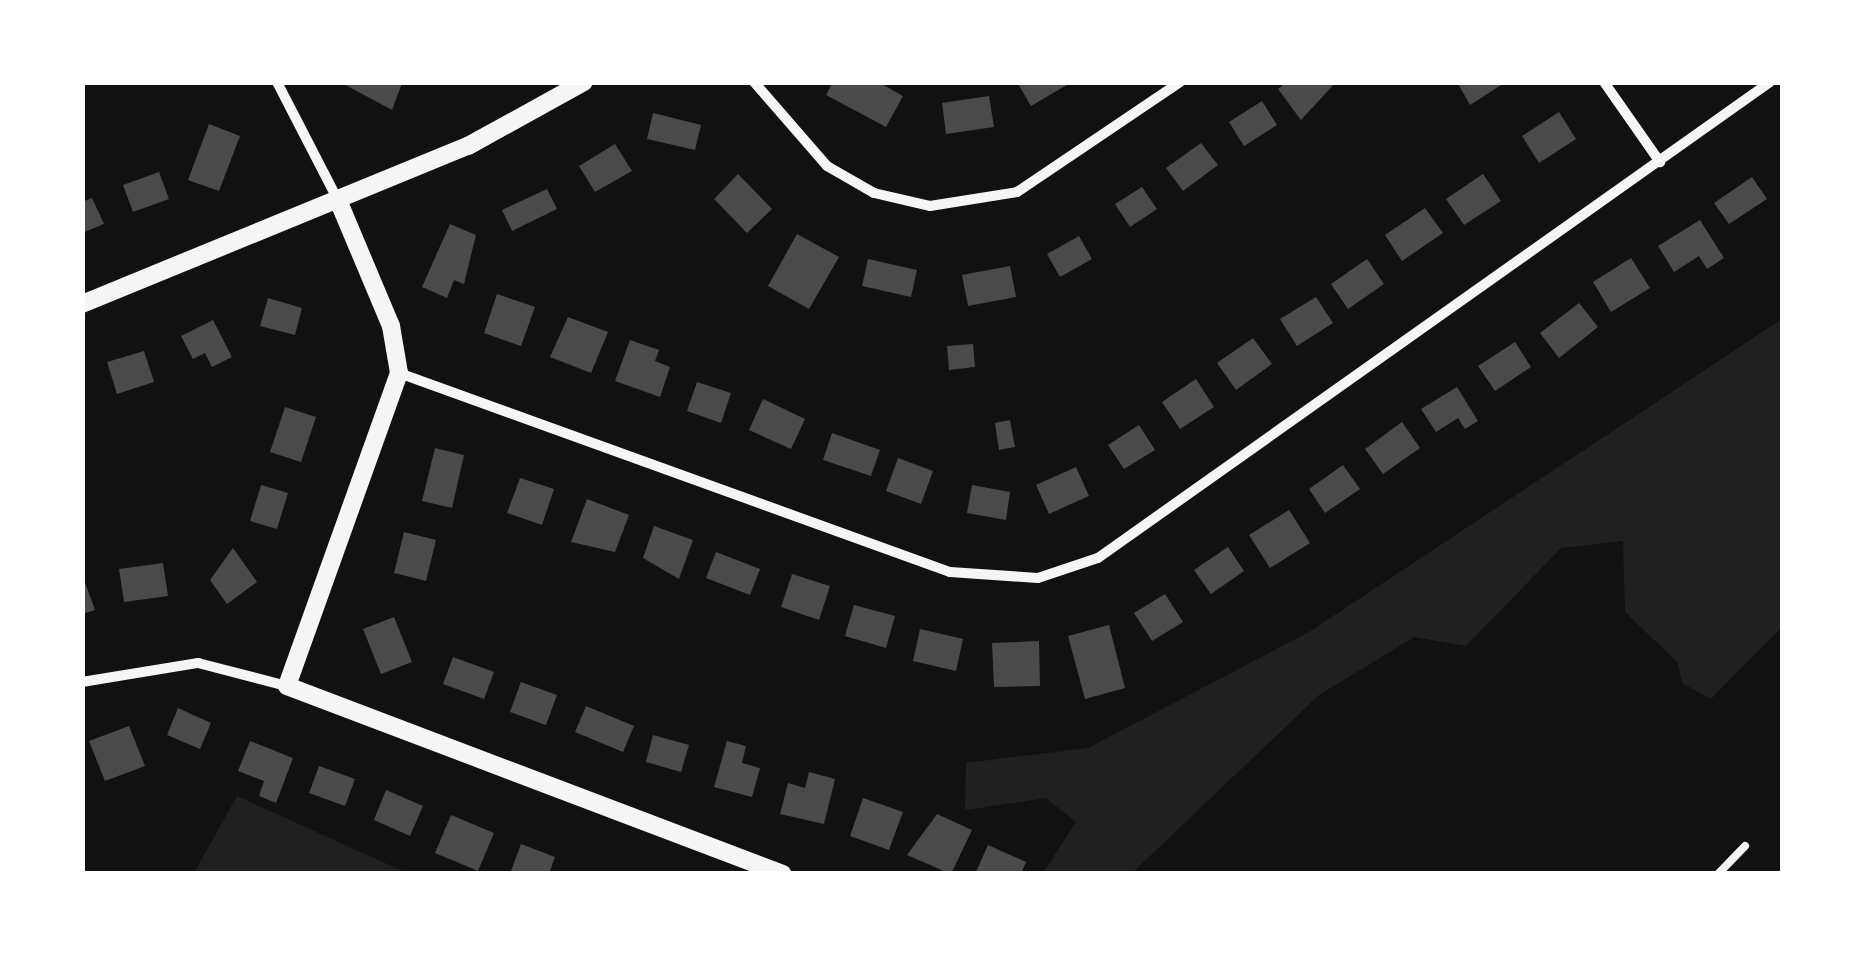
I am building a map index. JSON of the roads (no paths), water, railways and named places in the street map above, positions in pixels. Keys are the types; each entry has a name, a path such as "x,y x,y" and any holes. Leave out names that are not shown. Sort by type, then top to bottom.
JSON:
{"street":[{"path":"277,82 338,200 391,326 399,373 287,686"},
{"path":"82,304 511,127 584,82"},
{"path":"754,82 798,138 851,182 930,206 1017,192 1180,82"},
{"path":"1604,82 1660,162"},
{"path":"399,373 950,572 1038,578 1098,558 1770,82"},
{"path":"82,682 198,662 287,686 783,874"}],"lane":[{"path":"1718,874 1745,846"}]}
